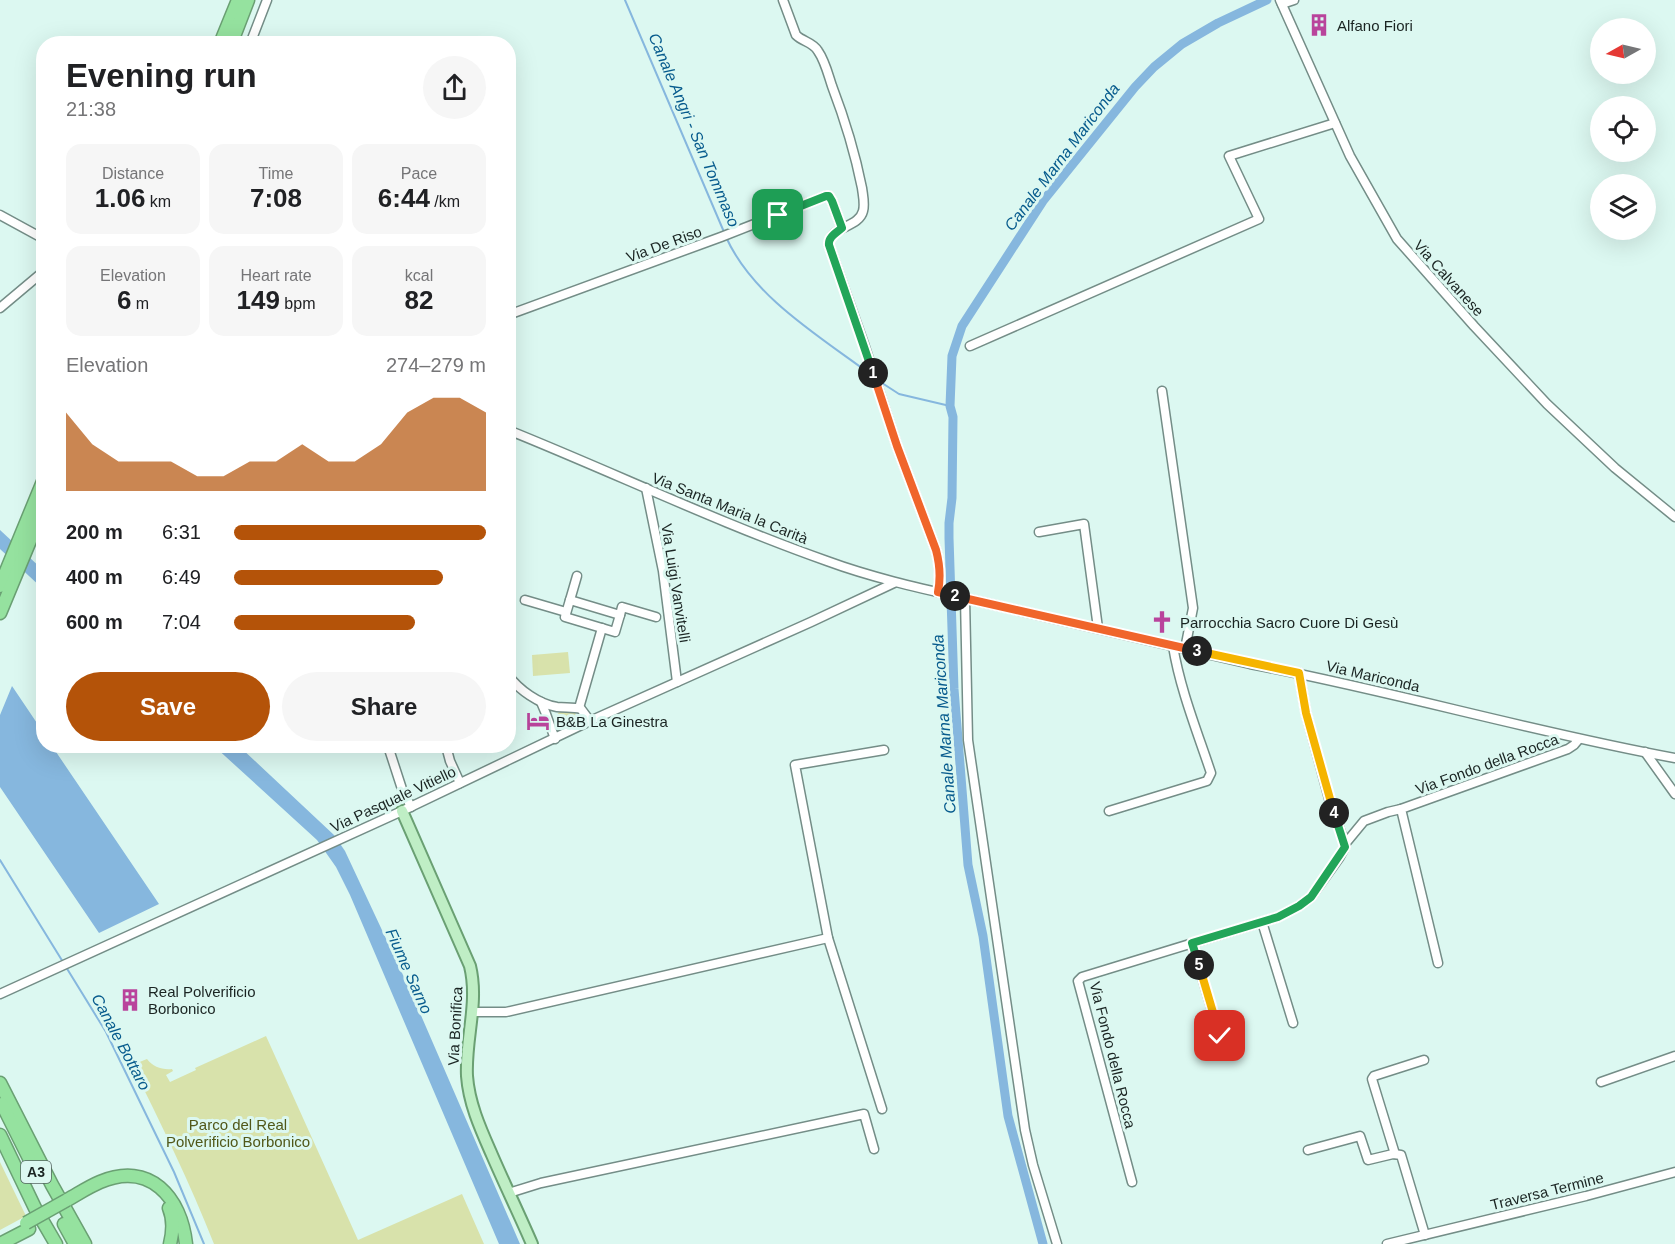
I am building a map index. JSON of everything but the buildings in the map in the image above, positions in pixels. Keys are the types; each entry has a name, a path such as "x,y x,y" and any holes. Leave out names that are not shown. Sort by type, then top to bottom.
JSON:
{"highway":[{"path":"223,36 238,0"},
{"path":"234,36 248,0"},
{"path":"0,613 5,584 28,531 36,504"},
{"path":"28,531 36,519"},
{"path":"0,1083 85,1244"},
{"name":"A3","path":"0,1099 75,1244"},
{"name":"A3","path":"0,1135 35,1208 56,1244"},
{"path":"0,1244 100,1182 130,1175 149,1180 161,1187 170,1198 182,1224 186,1244"},
{"path":"68,1203 119,1183 137,1182 152,1188 166,1202 171,1212 173,1224 170,1244"},
{"path":"0,1237 27,1226"}],"main road":[{"name":"Via Bonifica","path":"407,809 470,966 474,994 467,1059 469,1089 477,1119 532,1244"}],"street":[{"path":"253,36 267,0"},
{"path":"783,0 796,35 813,45 823,61 855,154 864,210 861,218 842,228 828,241 897,446 936,550 940,565 942,593"},
{"path":"1281,2 1294,0"},
{"name":"Via Calvanese","path":"1281,2 1350,156 1397,239 1547,404 1615,468 1675,517"},
{"path":"970,346 1258,219 1229,156 1335,123"},
{"name":"Via De Riso","path":"516,312 726,236 826,196 829,196 832,201 842,228"},
{"path":"0,215 36,235"},
{"path":"0,308 36,278"},
{"path":"1162,391 1193,608 1185,648"},
{"name":"Via Santa Maria la Carità","path":"516,433 806,554 894,583 962,597"},
{"name":"Via Luigi Vanvitelli","path":"646,488 663,571 677,682"},
{"path":"1039,532 1084,524 1098,628"},
{"path":"577,576 565,616 615,632 622,607 656,617"},
{"name":"Via Pasquale Vitiello","path":"0,994 407,809 590,721 894,583"},
{"path":"962,597 968,740 979,820 1025,1131 1057,1244"},
{"name":"Via Mariconda","path":"962,597 1579,739 1675,758"},
{"path":"525,600 566,612"},
{"path":"570,600 620,615"},
{"path":"579,708 602,628"},
{"path":"1109,811 1208,781 1210,777 1211,773 1192,716 1173,646"},
{"path":"1299,673 1306,713 1330,802 1345,844"},
{"path":"516,683 540,702 579,708 590,721"},
{"path":"540,702 555,739"},
{"path":"550,725 553,713 562,707"},
{"name":"Via Fondo della Rocca","path":"1132,1182 1078,981 1082,977 1278,917 1311,897 1339,858 1345,844 1364,822 1378,815 1401,809 1568,749 1579,739"},
{"path":"882,1108 828,938 795,765 884,750"},
{"path":"1645,752 1675,794"},
{"path":"390,753 407,809"},
{"path":"448,753 460,783"},
{"name":"Via Fondo della Rocca","path":"1401,809 1438,963"},
{"path":"1262,922 1293,1023"},
{"path":"472,1012 506,1012 828,938"},
{"path":"1192,943 1220,1036"},
{"path":"1601,1082 1675,1056"},
{"path":"1395,1154 1372,1079 1374,1076 1424,1060"},
{"path":"509,1192 541,1183 864,1114 874,1149"},
{"path":"1308,1150 1360,1136 1368,1160 1395,1154 1401,1155 1425,1235"},
{"name":"Traversa Termine","path":"1387,1244 1675,1172"}],"green space":[{"path":"568,652 570,673 533,676 532,655"},
{"path":"562,710 575,712 576,715 574,719 557,729 556,718"},
{"name":"Parco del Real Polverificio Borbonico","path":"266,1036 358,1240 462,1194 484,1244 214,1244 185,1176 132,1065 147,1059 158,1067 172,1069 173,1071 166,1075 170,1082 196,1070 195,1068"},
{"path":"0,1162 26,1216 0,1230"}],"water":[{"path":"0,530 36,563 36,582 0,549"},
{"path":"12,686 36,722 36,753 57,753 159,904 99,933 0,787 0,715"},
{"name":"Fiume Sarno","path":"222,753 246,753 334,835 345,851 410,990 520,1244 499,1244 350,895 336,867 317,840"}],"waterway":[{"name":"Canale Angri - San Tommaso","path":"625,0 724,232"},
{"name":"Canale Marna Mariconda","path":"1043,1244 1008,1116 983,936 968,865 954,689 949,538 952,498 953,417 950,406 952,356 962,326 1043,201 1135,87 1154,67 1182,44 1218,23 1267,0"},
{"name":"Canale Angri - San Tommaso","path":"726,237 738,259 770,297 809,330 870,374"},
{"name":"Canale Angri - San Tommaso","path":"879,381 899,394 950,406"},
{"name":"Canale Bottaro","path":"0,860 63,962"},
{"name":"Canale Bottaro","path":"66,967 106,1032 174,1172 204,1244"}],"place":[{"name":"Alfano Fiori","path":"1319,25"},
{"name":"Parrocchia Sacro Cuore Di Gesù","path":"1162,622"},
{"name":"B&B La Ginestra","path":"538,721"},
{"name":"Real Polverificio Borbonico","path":"130,1000"}],"route":[{"path":"778,215 826,196 829,196 832,201 842,228 828,241 829,245 897,446 936,550 940,565 938,592 1250,664 1299,673 1306,713 1330,802 1345,847 1311,897 1299,906 1278,917 1192,943 1220,1036"}]}
